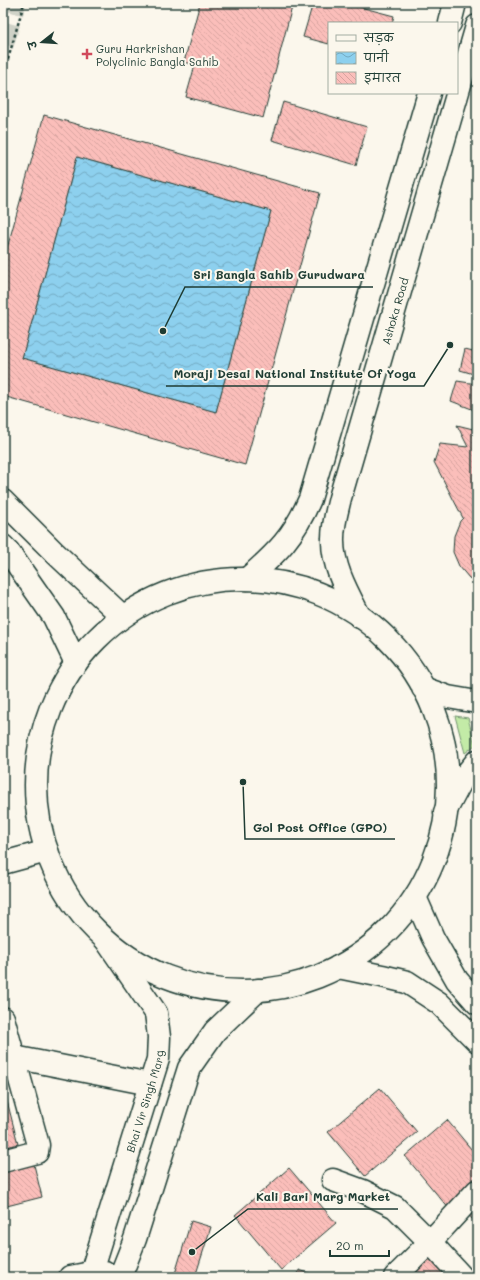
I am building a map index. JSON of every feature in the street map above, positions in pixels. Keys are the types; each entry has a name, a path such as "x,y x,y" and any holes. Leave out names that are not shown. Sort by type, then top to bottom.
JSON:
{"main road":[{"path":"450,22 456,3"},
{"name":"Ashoka Road","path":"458,91 477,26"},
{"path":"247,579 268,561 286,542 301,519 310,499 429,94"},
{"name":"Ashoka Road","path":"360,617 344,585 335,559 333,538 334,526 340,498 457,94"},
{"path":"3,500 54,552 122,616"},
{"path":"3,547 54,617 76,663"},
{"path":"247,579 278,582 307,589 334,601 375,628 402,656 423,688 433,711 445,755 447,787 441,834 435,856 426,877 415,897 399,918 381,937 360,954 319,976 278,988 237,991 186,983 158,973 137,962 106,940 85,918 67,893 46,851 38,807 36,777 40,746 47,717 59,689 76,663 97,638 122,616 151,599 182,587 214,580 247,579"},
{"path":"423,688 448,697 477,702"},
{"path":"445,812 463,778 477,762"},
{"path":"3,863 46,851"},
{"path":"415,897 433,938 457,980 477,1003"},
{"name":"Bhai Vir Singh Marg","path":"106,940 156,1013 159,1037 158,1059 84,1276 121,1274"},
{"path":"338,967 407,982 439,1003 477,1041"},
{"path":"121,1274 135,1239 189,1068 215,1030 258,990"},
{"path":"3,1018 38,1145 37,1152 3,1161"},
{"path":"14,1057 150,1084"},
{"path":"333,1180 363,1191 395,1207 462,1277"},
{"path":"395,1277 477,1191"}],"path":[{"path":"3,78 24,3"}],"green space":[{"path":"455,716 468,718 475,745 465,753"}],"water":[{"path":"77,157 271,211 216,412 22,358"}],"building":[{"path":"200,3 293,3 263,118 186,97 195,65 184,62"},
{"path":"313,3 345,3 394,16 392,22 328,22 328,44 303,37"},
{"path":"283,102 367,127 356,165 272,140"},
{"path":"44,115 320,193 245,465 3,396 3,263","holes":["77,157 271,211 216,412 22,358"]},
{"path":"465,349 477,352 477,375 460,370"},
{"path":"457,381 477,384 477,411 451,401"},
{"path":"477,411 477,583 469,578 459,566 453,552 454,536 460,521 463,518 434,462 440,444 468,447 457,425 473,429"},
{"path":"3,1085 18,1144 3,1148"},
{"path":"380,1088 417,1132 365,1176 328,1132"},
{"path":"447,1120 477,1156 477,1188 450,1210 405,1156"},
{"path":"33,1161 42,1197 3,1207 3,1169"},
{"path":"289,1168 336,1223 281,1270 235,1215"},
{"path":"477,1207 477,1225 468,1214"},
{"path":"191,1221 211,1227 195,1277 174,1277"},
{"path":"434,1253 455,1277 406,1277"},
{"path":"299,1270 321,1277 297,1277"}],"tunnel":[{"path":"3,44 15,3"}],"place":[{"name":"Guru Harkrishan Polyclinic Bangla Sahib","path":"87,54"},
{"name":"Sri Bangla Sahib Gurudwara","path":"163,331"},
{"name":"Moraji Desai National Institute Of Yoga","path":"450,345"},
{"name":"Gol Post Office (GPO)","path":"243,782"},
{"name":"Kali Bari Marg Market","path":"192,1252"}]}
